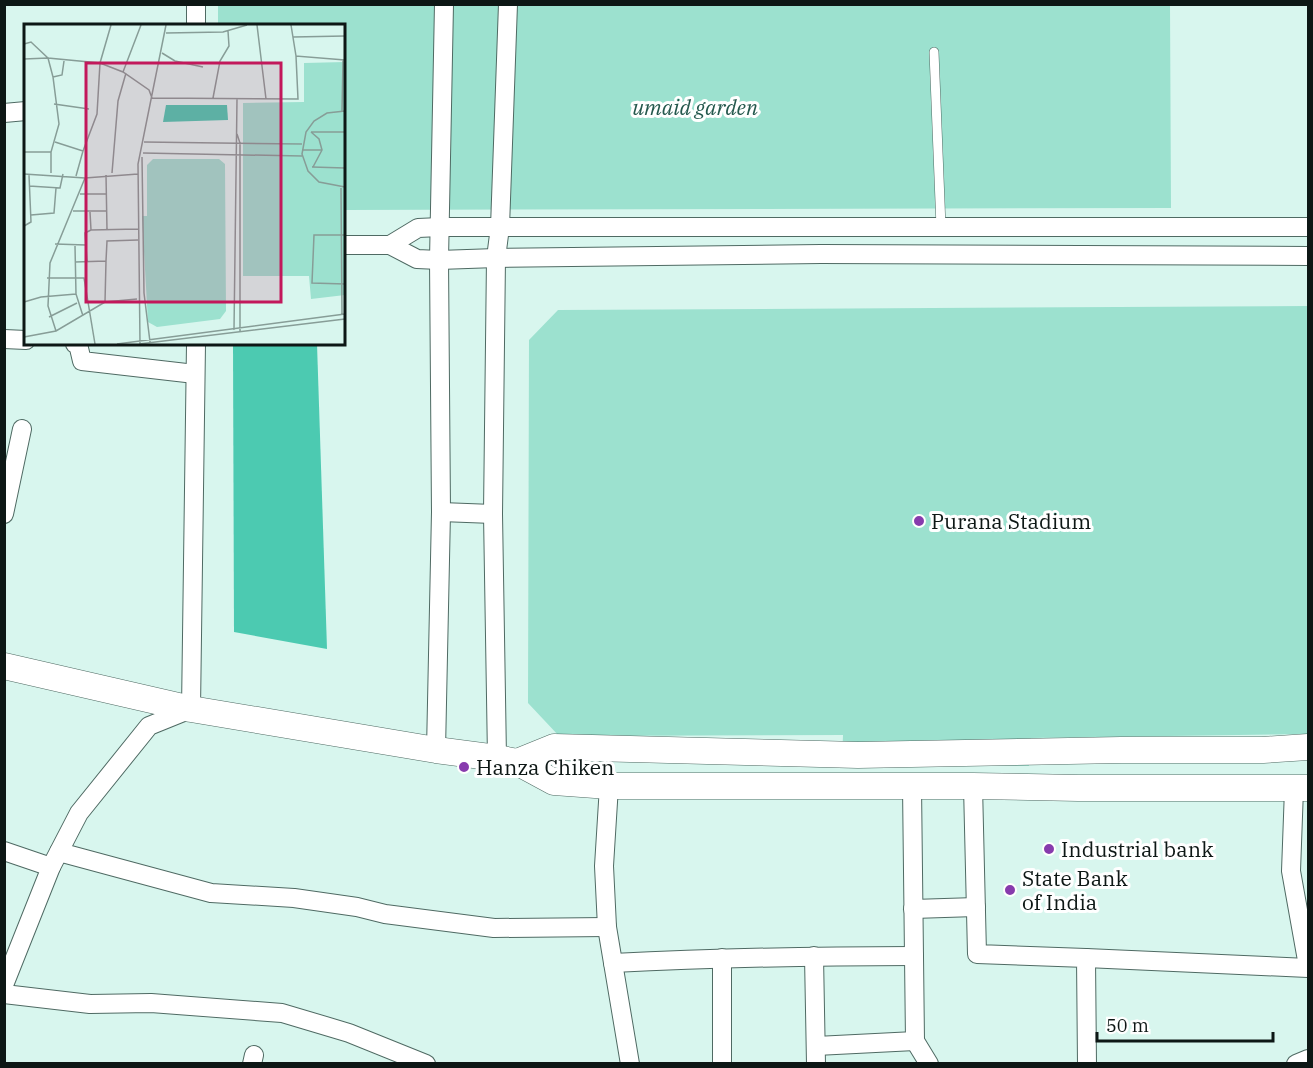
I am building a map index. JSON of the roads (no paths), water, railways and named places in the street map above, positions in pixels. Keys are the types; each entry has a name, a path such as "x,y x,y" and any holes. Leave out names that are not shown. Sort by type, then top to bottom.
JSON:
{"street":[{"path":"196,4 196,24"},
{"path":"436,750 441,512 439,260 444,4"},
{"path":"507,760 493,514 496,258 500,227 508,4"},
{"path":"4,113 24,111"},
{"path":"390,245 418,228 440,227 1308,227"},
{"path":"345,244 390,245 417,259 439,260 821,254 1308,256"},
{"path":"4,339 24,340"},
{"path":"78,345 82,361 195,374"},
{"path":"191,709 196,345"},
{"path":"4,514 22,429"},
{"path":"441,512 493,514"},
{"path":"4,666 191,709 507,760 554,782 609,786 973,786 1301,788 1291,871 1308,967 977,954 973,786"},
{"path":"4,985 55,859 79,813 149,726 191,709"},
{"path":"507,760 554,747 858,755 1263,750 1308,747"},
{"path":"609,786 603,866 607,927 630,1064"},
{"path":"912,786 915,1041 929,1064"},
{"path":"4,851 55,859 212,893 294,898 357,907 385,914 494,928 607,927"},
{"path":"913,909 976,907"},
{"path":"814,956 816,1055 915,1041"},
{"path":"613,963 722,958 914,956"},
{"path":"722,958 722,1064"},
{"path":"1086,958 1087,1064"},
{"path":"4,994 90,1004 152,1003 282,1012 350,1033 426,1064"},
{"path":"1296,1064 1308,1059"}],"lane":[{"path":"934,52 941,227"}],"place":[{"name":"Purana Stadium","path":"919,521"},
{"name":"Hanza Chiken","path":"464,767"},
{"name":"Industrial bank","path":"1049,849"},
{"name":"State Bank of India","path":"1010,890"}],"park label":[{"name":"umaid garden","path":"695,107"}]}
